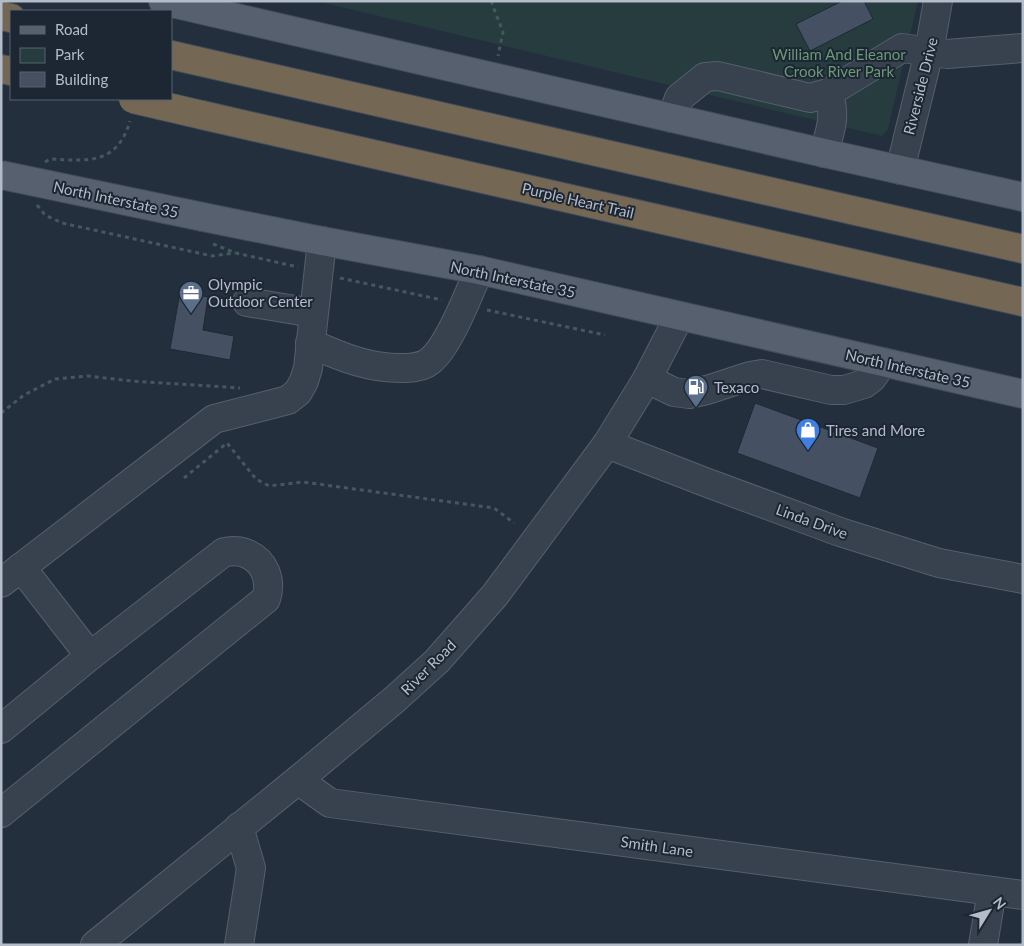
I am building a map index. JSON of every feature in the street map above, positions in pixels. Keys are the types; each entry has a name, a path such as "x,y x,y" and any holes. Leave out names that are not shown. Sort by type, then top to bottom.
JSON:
{"highway":[{"path":"172,55 1023,250"},
{"name":"Purple Heart Trail","path":"137,100 1023,302"}],"main road":[{"path":"163,1 1023,197"},
{"name":"North Interstate 35","path":"1,175 322,241 479,270 1023,394"}],"street":[{"name":"Riverside Drive","path":"900,170 929,52 938,1"},
{"path":"672,118 679,98 705,77 718,76 810,98 828,93 902,48 947,54 1023,48"},
{"path":"824,153 833,120 833,107 828,93"},
{"path":"90,656 11,575 214,419 288,400 298,392 308,368 312,313 322,241"},
{"path":"310,343 342,358 368,366 413,368 430,362 439,352 454,326 479,270"},
{"path":"248,302 312,313"},
{"name":"River Road","path":"95,945 298,780 394,700 437,661 495,595 607,444 647,379 679,316"},
{"path":"762,374 774,337"},
{"path":"647,379 674,392 689,394 762,374 831,390 844,390 864,384 872,378 883,362"},
{"name":"Linda Drive","path":"607,444 840,532 939,563 1023,578"},
{"path":"1,730 90,656 224,552 243,552 248,554 254,557 266,573 269,583 266,599 1,813"},
{"name":"Smith Lane","path":"298,780 330,803 1023,895"},
{"path":"239,827 251,868 239,945"},
{"path":"983,945 992,891"}],"path":[{"path":"491,1 503,32 497,58"},
{"path":"211,243 236,253 318,273 605,335"},
{"path":"1,413 24,395 55,379 88,376 132,381 241,388"},
{"path":"184,478 227,443 256,479 269,486 303,482 494,508 514,523"}],"green space":[{"name":"William And Eleanor Crook River Park","path":"316,1 918,1 888,129 882,136"}],"building":[{"path":"842,1 864,1 873,19 810,51 796,24"},
{"name":"Olympic Outdoor Center","path":"180,292 208,297 203,330 234,336 230,360 170,349"},
{"name":"Tires and More","path":"755,403 878,448 860,498 737,453"}],"place":[{"name":"Olympic Outdoor Center","path":"191,314"},
{"name":"Texaco","path":"696,408"},
{"name":"Tires and More","path":"808,451"}]}
